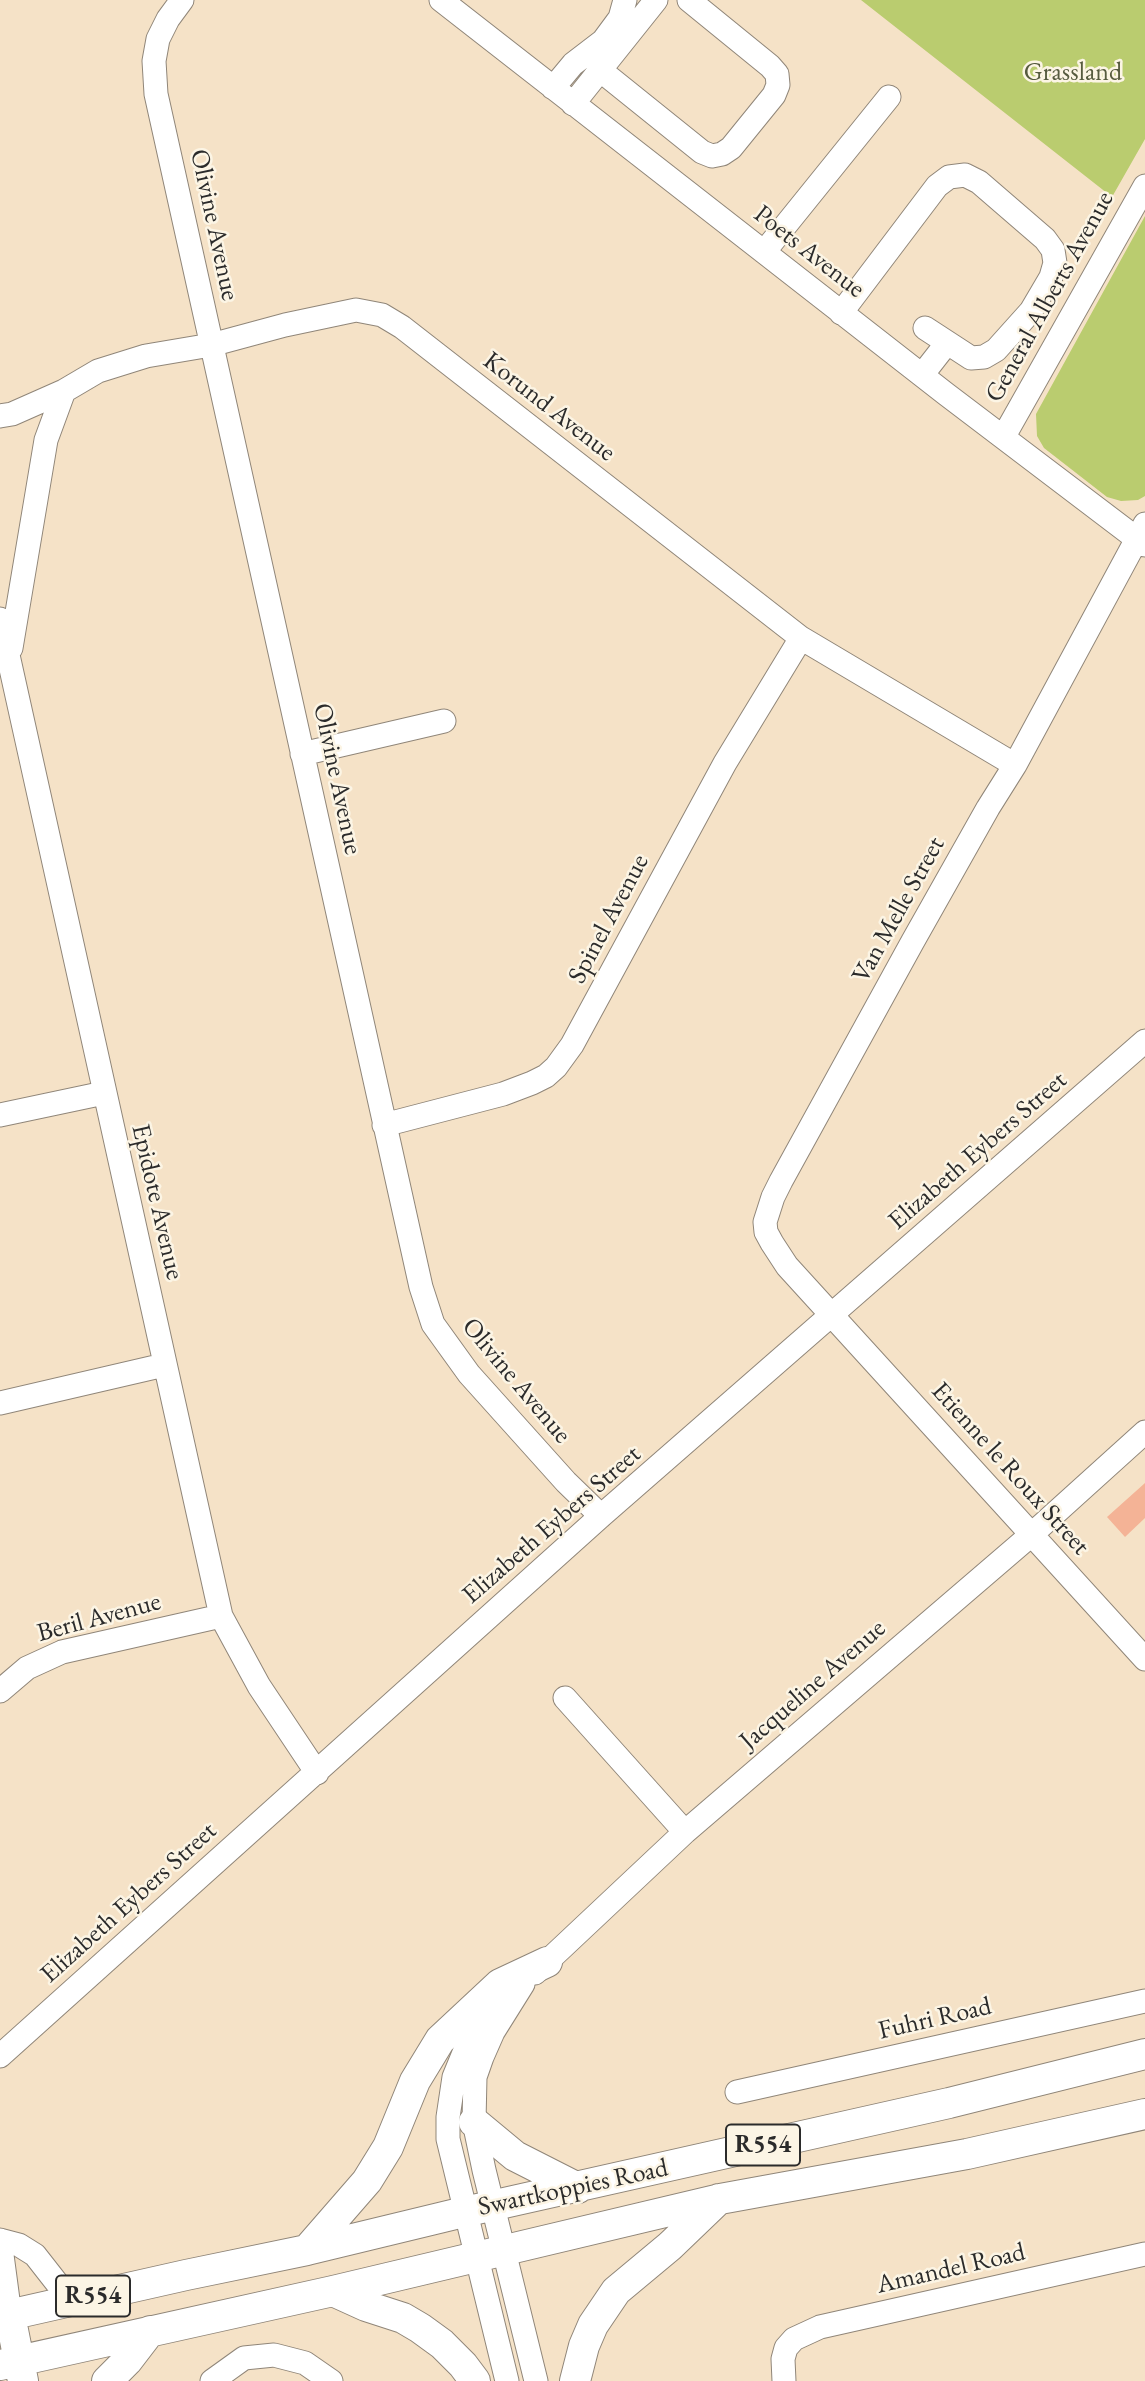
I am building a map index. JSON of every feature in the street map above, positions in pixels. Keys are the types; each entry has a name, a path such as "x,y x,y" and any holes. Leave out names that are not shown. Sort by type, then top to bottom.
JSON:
{"main road":[{"path":"307,2250 367,2181 388,2147 415,2081 440,2040 500,1984 547,1962"},
{"name":"Swartkoppies Road","path":"5,2316 949,2103 1145,2054"},
{"name":"Swartkoppies Road","path":"14,2369 126,2335 333,2291 720,2199 967,2154 1145,2114"},
{"path":"474,2122 515,2156 578,2188"},
{"path":"575,2381 584,2346 593,2325 616,2291 720,2199"},
{"path":"333,2291 402,2318 420,2328 442,2344 475,2381"},
{"path":"5,2316 14,2369"},
{"path":"107,2381 127,2361 150,2331"}],"street":[{"name":"Olivine Avenue","path":"182,0 158,39 153,74 421,1287 436,1330 469,1374 566,1482 601,1516"},
{"name":"Poets Avenue","path":"441,0 922,376 1142,536"},
{"path":"553,88 573,64 603,41 620,18 625,0"},
{"path":"573,104 656,0"},
{"path":"600,70 702,152 712,156 722,155 731,148 774,94 778,85 776,74 770,66 689,0"},
{"path":"764,252 889,97"},
{"path":"841,313 937,186 949,177 965,175 979,182 1045,239 1054,250 1055,263 1051,277 1031,311 996,351 984,357 971,358 925,328"},
{"name":"General Alberts Avenue","path":"1004,436 1145,186"},
{"name":"Korund Avenue","path":"0,416 12,414 64,391 98,371 146,356 211,345 356,310 382,315 402,327 801,638 1015,765"},
{"path":"922,376 947,343"},
{"path":"10,658 46,440 64,391"},
{"name":"Van Melle Street","path":"833,1316 779,1256 766,1232 768,1212 782,1181 913,941 1015,765 1142,536"},
{"name":"Epidote Avenue","path":"0,619 221,1616 259,1686 317,1773"},
{"name":"Spinel Avenue","path":"384,1125 510,1092 546,1076 555,1067 578,1035 725,763 801,638"},
{"path":"302,754 444,721"},
{"name":"Elizabeth Eybers Street","path":"0,2056 601,1516 1145,1041"},
{"path":"0,1115 104,1093"},
{"name":"Etienne le Roux Street","path":"833,1316 1145,1659"},
{"path":"0,1403 164,1364"},
{"name":"Jacqueline Avenue","path":"490,2254 479,2209 448,2138 454,2077 470,2038 483,2018 547,1962 685,1832 1031,1535 1145,1432"},
{"name":"Beril Avenue","path":"0,1691 27,1668 62,1652 221,1616"},
{"path":"565,1698 685,1832"},
{"name":"Jacqueline Avenue","path":"479,2209 474,2122 475,2077 493,2032 523,1984"},
{"name":"Fuhri Road","path":"737,2092 1145,2001"},
{"path":"5,2316 0,2248 26,2248 35,2255 71,2301"},
{"path":"490,2254 507,2381"},
{"path":"490,2254 536,2381"},
{"name":"Amandel Road","path":"783,2370 786,2348 794,2339 820,2327 1145,2254"},
{"path":"212,2381 244,2358 274,2355 305,2363 331,2381"}],"green space":[{"name":"Grassland","path":"861,0 1145,0 1145,139 1112,197"},
{"path":"1145,216 1145,496 1138,500 1121,501 1107,497 1044,448 1037,436 1036,414"}],"building":[{"path":"1145,1483 1145,1518 1125,1537 1107,1517"}]}
